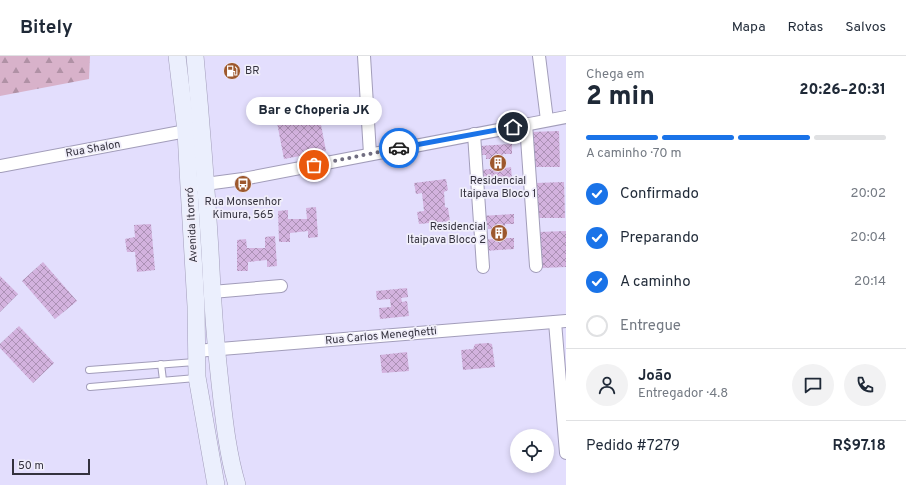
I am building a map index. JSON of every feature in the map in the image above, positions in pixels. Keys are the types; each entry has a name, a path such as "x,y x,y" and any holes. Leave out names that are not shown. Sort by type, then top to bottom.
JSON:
{"main road":[{"name":"Avenida Itororó","path":"177,56 186,131 196,306 197,363 200,395 216,485"},
{"name":"Avenida Itororó","path":"195,56 221,394 230,461 237,485"}],"street":[{"path":"364,56 370,154"},
{"path":"539,56 547,120"},
{"path":"189,187 243,179 566,117"},
{"path":"526,124 536,266"},
{"name":"Rua Shalon","path":"0,166 174,135 186,131"},
{"path":"474,134 483,267"},
{"path":"212,292 281,286"},
{"path":"560,322 566,448"},
{"name":"Rua Carlos Meneghetti","path":"197,363 217,350 560,322"}],"lane":[{"path":"89,370 161,364 197,363"},
{"path":"90,387 163,380 197,363"},
{"path":"161,364 163,380"}],"green space":[{"path":"0,56 90,56 89,79 0,96"}],"building":[{"path":"317,104 326,151 284,159 275,112"},
{"path":"559,131 560,167 532,167 531,132"},
{"name":"Residencial Itaipava Bloco 1","path":"512,144 512,154 503,154 505,168 511,167 512,179 482,181 481,170 491,169 491,159 486,159 486,155 479,155 479,146"},
{"path":"446,179 448,190 444,192 445,207 448,208 450,221 419,224 417,212 424,211 422,193 416,194 414,183"},
{"path":"564,182 565,218 537,218 536,183"},
{"path":"316,207 318,237 308,238 308,231 290,233 290,242 279,242 278,211 288,210 288,219 307,219 306,208"},
{"name":"Residencial Itaipava Bloco 2","path":"514,214 514,224 505,224 506,238 514,238 514,249 484,251 483,240 493,239 493,229 488,229 488,225 482,225 481,216"},
{"path":"151,224 155,270 137,272 135,252 127,252 125,239 135,237 134,225"},
{"path":"566,231 566,267 541,268 539,232"},
{"path":"275,236 277,266 267,267 267,260 248,262 248,271 237,271 237,240 246,239 247,248 265,248 265,237"},
{"path":"43,262 77,301 55,319 22,281"},
{"path":"0,276 18,294 0,312"},
{"path":"407,288 408,297 401,298 402,302 407,301 409,316 380,319 379,308 391,307 390,299 377,300 376,291"},
{"path":"19,326 54,363 33,383 0,348 0,344"},
{"path":"475,344 492,344 495,367 463,370 461,350 473,349"},
{"path":"407,352 409,371 382,373 380,355"}],"way so far":[{"path":"314,165 399,148"}],"place":[{"name":"BR","path":"232,71"},
{"name":"Residencial Itaipava Bloco 1","path":"498,163"},
{"name":"Bar e Choperia JK","path":"314,165"},
{"name":"Rua Monsenhor Kimura, 565","path":"243,184"},
{"name":"Residencial Itaipava Bloco 2","path":"499,233"}],"route":[{"path":"399,148 513,127"}]}
